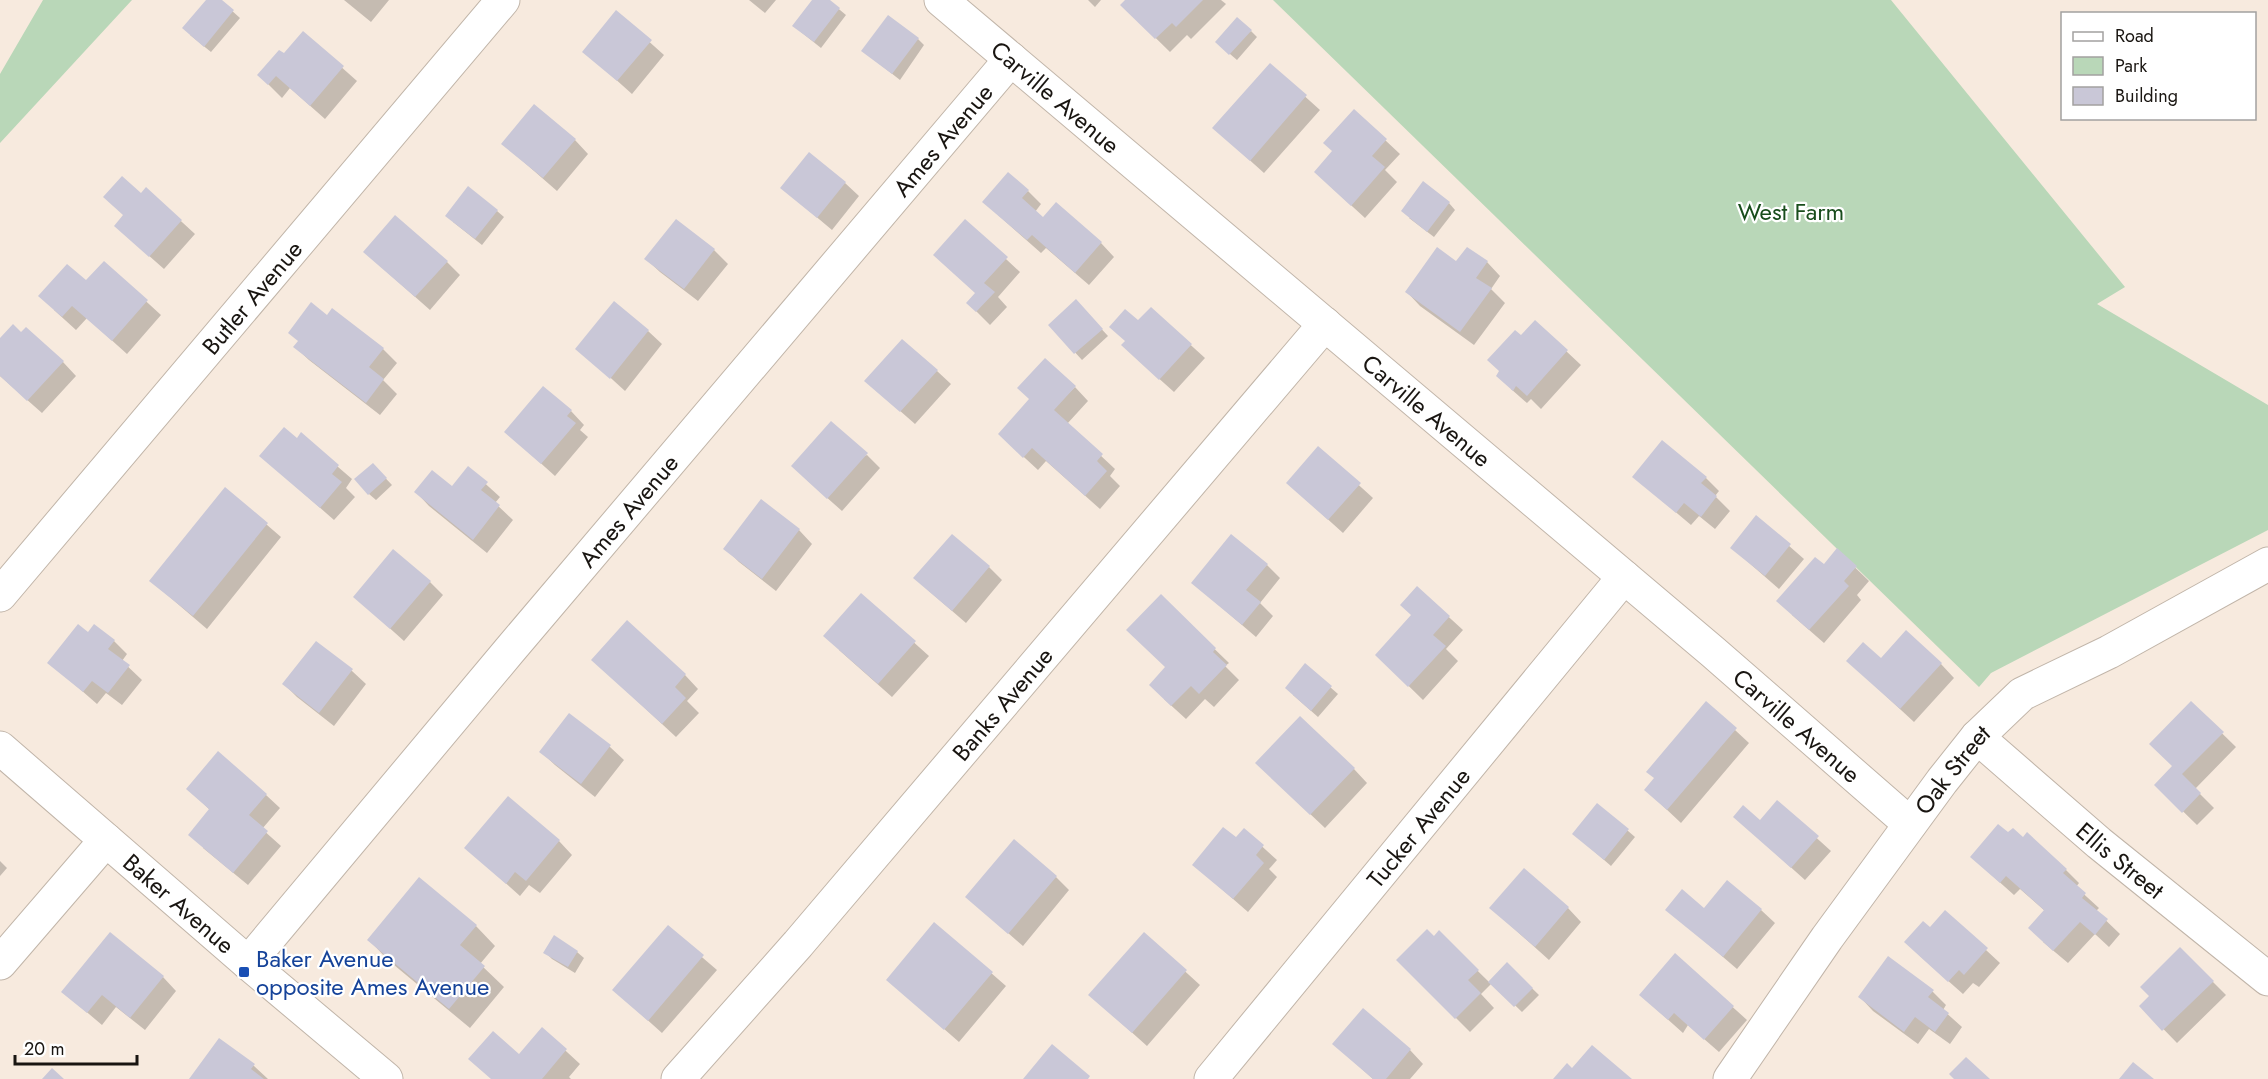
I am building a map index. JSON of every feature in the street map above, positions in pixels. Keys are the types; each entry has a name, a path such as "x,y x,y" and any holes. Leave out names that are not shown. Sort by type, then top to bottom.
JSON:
{"street":[{"name":"Butler Avenue","path":"0,596 503,0"},
{"name":"Carville Avenue","path":"941,0 1624,577 1910,824"},
{"name":"Ames Avenue","path":"248,963 508,651 1011,59"},
{"name":"Banks Avenue","path":"678,1079 798,944 1325,324"},
{"name":"Oak Street","path":"1730,1079 1827,938 1977,737 2022,694 2109,652 2268,564"},
{"name":"Tucker Avenue","path":"1211,1079 1624,577"},
{"name":"Ellis Street","path":"1977,737 2099,843 2268,979"},
{"name":"Baker Avenue","path":"0,748 386,1079"},
{"path":"0,963 106,840"}],"green space":[{"path":"43,0 132,0 0,143 0,74"},
{"name":"West Farm","path":"1273,0 1891,0 2125,287 2097,304 2268,405 2268,530 1991,673 1979,687"}],"building":[{"path":"206,0 222,0 234,10 204,47 182,28"},
{"path":"812,0 830,0 840,8 814,42 792,26"},
{"path":"1125,0 1203,0 1176,27 1172,23 1155,39 1120,5"},
{"path":"616,10 652,40 617,81 582,52"},
{"path":"888,15 919,38 892,74 861,51"},
{"path":"1237,17 1252,30 1229,55 1215,42"},
{"path":"303,31 344,66 310,106 276,76 268,85 257,75 279,50 284,53"},
{"path":"1270,63 1307,95 1250,161 1212,128"},
{"path":"534,104 576,139 543,178 501,144"},
{"path":"1354,109 1387,139 1372,156 1385,167 1351,206 1314,172 1332,151 1323,143"},
{"path":"809,152 846,182 817,218 780,188"},
{"path":"1008,172 1029,190 1022,198 1043,217 1056,202 1102,242 1075,273 1032,235 1027,240 982,202"},
{"path":"122,176 141,193 146,187 182,220 149,257 114,226 123,215 103,197"},
{"path":"1423,181 1450,202 1427,232 1401,211"},
{"path":"468,186 498,210 475,239 445,216"},
{"path":"395,215 448,261 415,297 363,252"},
{"path":"676,219 715,249 684,289 644,259"},
{"path":"965,219 1008,257 984,283 995,292 976,312 966,303 975,293 933,255"},
{"path":"1437,247 1456,261 1467,247 1488,261 1476,278 1492,288 1460,332 1405,292"},
{"path":"104,261 148,300 112,341 72,306 62,317 38,296 67,264 86,280"},
{"path":"1076,299 1103,329 1074,354 1048,325"},
{"path":"614,301 649,330 610,379 575,349"},
{"path":"311,302 327,315 332,308 384,348 369,367 384,379 366,403 293,347 298,341 288,333"},
{"path":"1151,307 1192,344 1159,380 1121,345 1125,341 1109,327 1125,309 1138,320"},
{"path":"1535,320 1568,350 1527,396 1516,386 1513,391 1496,376 1499,371 1487,360 1515,330 1521,335"},
{"path":"13,324 21,332 26,327 64,361 27,401 0,376 0,338"},
{"path":"902,339 938,370 900,412 864,381"},
{"path":"1045,358 1076,386 1054,410 1103,454 1097,461 1107,471 1085,496 1032,448 1023,458 998,434 1029,399 1017,388"},
{"path":"543,386 572,410 567,416 576,423 541,464 504,432"},
{"path":"831,421 868,453 827,499 791,466"},
{"path":"284,427 297,438 301,432 339,465 332,474 342,482 320,508 259,456"},
{"path":"1662,440 1707,477 1701,483 1717,496 1701,517 1684,503 1676,513 1632,477"},
{"path":"1318,446 1361,483 1328,520 1286,483"},
{"path":"373,463 387,478 368,495 354,479"},
{"path":"468,466 488,482 481,490 500,505 473,540 414,492 432,470 452,486"},
{"path":"225,487 268,523 193,616 149,581"},
{"path":"761,499 800,529 762,579 723,549"},
{"path":"1756,515 1791,544 1765,576 1730,548"},
{"path":"952,534 990,566 952,611 913,578"},
{"path":"1231,534 1268,564 1246,590 1261,602 1242,625 1191,583"},
{"path":"1837,548 1857,566 1844,581 1849,586 1809,630 1776,601 1815,557 1824,564"},
{"path":"393,549 431,581 390,629 353,597"},
{"path":"1417,586 1450,616 1433,635 1446,646 1408,687 1375,655 1411,615 1400,605"},
{"path":"861,593 916,641 878,684 823,636"},
{"path":"1161,594 1216,648 1213,652 1227,665 1199,694 1191,686 1171,706 1149,685 1165,667 1126,630"},
{"path":"627,620 686,674 675,687 686,698 662,724 591,660"},
{"path":"78,624 88,632 94,624 115,640 108,649 130,665 108,693 92,681 83,692 47,663"},
{"path":"1906,630 1942,663 1900,709 1846,661 1863,642 1881,658"},
{"path":"316,641 353,669 319,713 282,684"},
{"path":"1305,663 1332,686 1311,711 1285,688"},
{"path":"1706,701 1737,728 1667,810 1644,790 1654,778 1646,772"},
{"path":"2191,701 2224,732 2182,774 2201,793 2182,813 2154,785 2172,766 2149,744"},
{"path":"569,713 611,745 581,784 539,752"},
{"path":"1300,716 1355,768 1310,815 1255,763"},
{"path":"218,751 267,794 249,815 268,831 233,873 188,835 209,809 186,789"},
{"path":"508,796 560,840 526,881 515,872 506,884 464,848"},
{"path":"1777,800 1819,836 1791,868 1733,817 1743,805 1760,820"},
{"path":"1597,803 1629,829 1604,860 1572,834"},
{"path":"1998,824 2008,832 2013,828 2023,837 2027,832 2067,869 2063,873 2086,893 2082,898 2108,919 2095,935 2080,922 2053,951 2028,928 2044,910 2006,876 2000,883 1970,857"},
{"path":"1223,827 1236,837 1244,828 1264,845 1256,855 1264,863 1233,899 1192,865"},
{"path":"1014,839 1057,876 1008,934 965,897"},
{"path":"1524,868 1569,907 1535,947 1489,908"},
{"path":"419,877 477,925 460,945 485,966 449,1009 367,940"},
{"path":"1727,880 1762,909 1723,957 1665,910 1682,889 1704,908"},
{"path":"1945,910 1988,948 1964,975 1959,970 1948,982 1904,942 1923,921 1930,927"},
{"path":"934,922 993,972 944,1030 886,980"},
{"path":"668,925 704,955 648,1021 612,990"},
{"path":"1427,929 1434,936 1439,930 1479,970 1468,980 1481,993 1455,1019 1396,960"},
{"path":"110,932 164,976 130,1018 102,995 87,1013 61,992"},
{"path":"1144,932 1187,970 1132,1033 1088,995"},
{"path":"554,935 578,951 568,967 543,953"},
{"path":"2180,947 2214,981 2162,1031 2139,1006 2149,996 2140,987"},
{"path":"1675,953 1734,1006 1704,1040 1674,1013 1668,1020 1639,995"},
{"path":"1888,956 1934,990 1928,997 1949,1013 1935,1032 1915,1017 1904,1032 1858,997"},
{"path":"1507,962 1533,988 1514,1007 1488,982"},
{"path":"1363,1008 1411,1049 1386,1079 1373,1079 1332,1044"},
{"path":"542,1027 567,1049 542,1079 491,1079 468,1059 493,1031 519,1054"},
{"path":"219,1038 255,1064 251,1069 264,1079 189,1079"},
{"path":"1052,1044 1090,1076 1088,1079 1023,1079"},
{"path":"1592,1045 1632,1079 1553,1079 1567,1063 1572,1068"},
{"path":"1966,1057 1990,1079 1954,1079 1949,1074"},
{"path":"2133,1062 2154,1079 2119,1079"},
{"path":"52,1068 64,1079 42,1079"}],"place":[{"name":"Baker Avenue opposite Ames Avenue","path":"244,972"}]}
